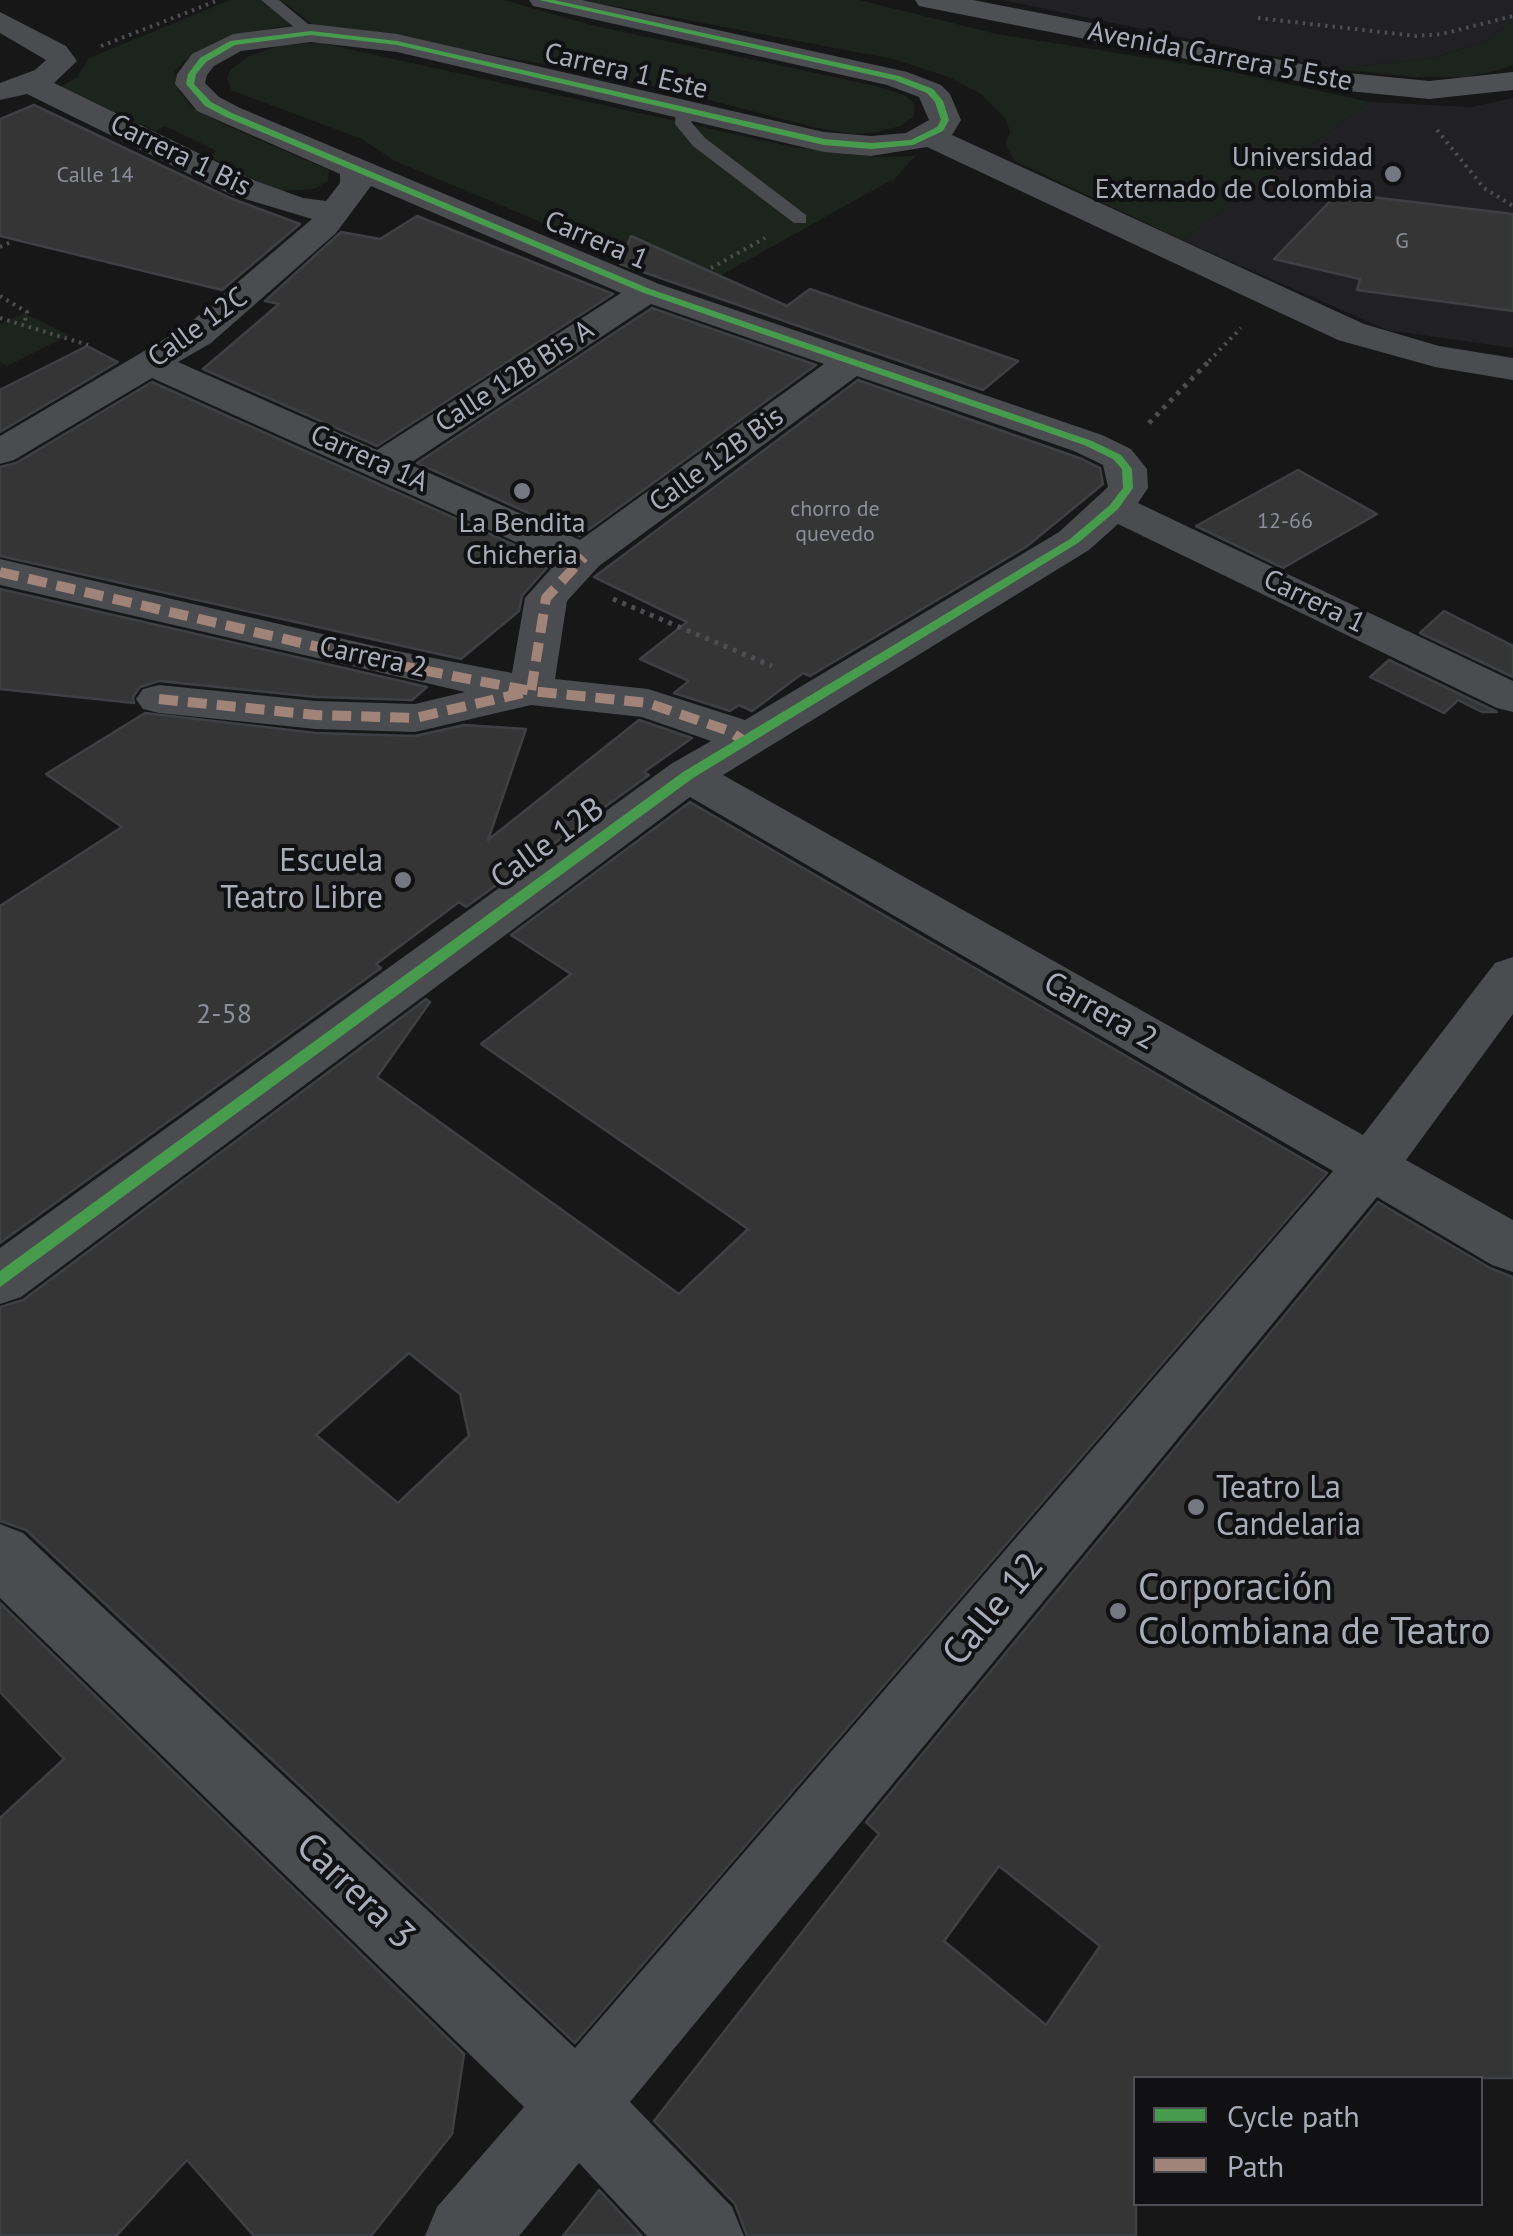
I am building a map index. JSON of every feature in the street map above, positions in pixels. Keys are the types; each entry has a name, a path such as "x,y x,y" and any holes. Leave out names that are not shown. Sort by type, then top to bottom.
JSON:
{"main road":[{"name":"Avenida Carrera 5 Este","path":"929,0 1313,76 1404,88 1466,89 1513,81"}],"street":[{"path":"542,0 914,84 930,92 944,111 945,120 929,136 1374,340 1435,356 1513,368"},
{"path":"0,21 59,56 46,76 15,88"},
{"name":"Carrera 1 Este","path":"311,32 397,43 784,135 848,145 892,145 929,136"},
{"name":"Carrera 1","path":"311,32 234,44 203,60 192,74 190,84 208,104 229,115 654,293 1088,443 1119,478 1513,698"},
{"name":"Carrera 1 Bis","path":"15,88 244,188 298,207 336,212"},
{"name":"Calle 12C","path":"0,452 210,326 336,212 356,184 356,166"},
{"name":"Calle 12B Bis A","path":"383,464 654,293"},
{"name":"Calle 12B Bis","path":"575,568 850,363"},
{"name":"Carrera 1A","path":"152,364 383,464 575,568"},
{"name":"Calle 12B","path":"0,1280 688,775 1074,541 1119,478"},
{"path":"159,698 316,715 416,718 532,692 546,598 575,568"},
{"name":"Carrera 2","path":"0,572 391,664 532,692 648,703 729,731 744,741"},
{"name":"Carrera 2","path":"688,775 1513,1248"},
{"name":"Calle 12","path":"466,2236 1369,1168 1513,976"},
{"name":"Carrera 3","path":"0,1554 576,2102 703,2236"}],"lane":[{"path":"269,0 311,32"},
{"name":"Carrera 1 Este","path":"682,111 684,124 699,142 800,218"}],"path":[{"path":"59,56 219,0"},
{"path":"1242,16 1416,36 1442,34 1513,16"},
{"path":"1404,88 1484,188 1513,206"},
{"path":"654,293 800,218"},
{"path":"0,247 11,242"},
{"path":"0,296 27,312 24,325"},
{"path":"1119,478 1273,296"},
{"path":"0,318 152,364"},
{"path":"575,568 829,690"}],"shaded area":[{"path":"230,0 260,0 292,24 222,39 189,57 175,71 178,90 194,109 329,170 328,181 314,189 277,191 208,156 217,151 165,126 156,131 61,87 77,77 89,58"},
{"path":"281,0 504,0 591,25 876,86 904,95 914,103 914,116 901,126 873,133 852,134 813,127 586,72 363,31 315,26"},
{"path":"582,0 859,0 997,34 1218,69 1370,102 1182,240 1015,161 1005,144 1010,132 1006,119 981,94 949,77 893,59"},
{"name":"Universidad Externado de Colombia","path":"1002,0 1513,0 1513,22 1481,43 1433,58 1335,69"},
{"path":"1513,22 1513,65 1499,70 1466,77 1414,77 1335,69 1433,58 1481,43"},
{"path":"321,43 793,147 877,157 915,156 889,185 893,179 698,288 395,161 362,139 231,90 227,78 231,69 249,56 281,45"},
{"name":"Universidad Externado de Colombia","path":"1513,98 1513,348 1387,330 1182,240 1370,102 1471,107"},
{"path":"24,313 69,335 7,366 0,362 0,324"}],"building":[{"path":"34,105 230,198 300,224 222,290 0,236 0,119"},
{"path":"1338,193 1513,214 1513,311 1357,290 1360,279 1274,259"},
{"path":"417,216 613,294 377,446 203,369 279,304 265,301 341,232 380,239"},
{"path":"631,236 787,306 810,289 1018,361 983,390 620,264"},
{"path":"652,308 816,365 580,536 417,463"},
{"path":"87,346 118,362 0,432 0,390"},
{"path":"858,380 1082,459 1100,468 1103,484 1026,547 810,676 803,673 752,711 739,705 730,711 674,693 689,681 640,659 687,622 594,577"},
{"path":"152,382 552,562 522,596 519,611 461,659 0,556 0,467 16,463"},
{"path":"1298,470 1377,514 1283,568 1196,526"},
{"path":"0,589 427,687 412,700 316,697 159,681 140,687 133,697 134,703 0,689"},
{"path":"1444,611 1513,646 1513,677 1420,633"},
{"path":"1389,660 1497,712 1482,712 1458,700 1444,713 1370,677"},
{"path":"145,713 316,733 415,736 464,725 526,729 488,840 639,720 692,738 644,772 649,775 466,907 459,902 376,964 381,968 0,1243 0,906 122,827 46,774"},
{"path":"690,802 1327,1173 575,2043 26,1530 0,1521 0,1307 23,1300 426,999 430,1002 377,1077 679,1294 748,1229 481,1044 571,974 511,935","holes":["409,1353 460,1394 469,1436 398,1503 316,1435"]},
{"path":"1378,1202 1490,1268 1513,1277 1513,2078 1133,2076 1136,2236 747,2236 735,2204 654,2121 879,1834 866,1822","holes":["999,1866 1100,1946 1046,2025 944,1941"]},
{"path":"0,1603 464,2054 452,2134 371,2236 254,2236 187,2160 116,2236 0,2236 0,1818 64,1759 0,1692"},
{"path":"599,2190 642,2236 563,2236"}],"marked path":[{"path":"159,699 316,715 415,718 531,691 546,598 584,557"},
{"path":"0,572 391,664 531,691 648,703 729,731 744,741"}],"cycle path":[{"path":"0,1280 688,775 1074,541 1114,507 1128,488 1127,469 1117,457 1088,443 647,291 229,115 208,104 190,84 192,74 203,60 233,43 311,33 397,43 824,142 871,146 913,142 940,129 945,120 939,101 930,91 896,78 543,0"}],"place":[{"name":"Universidad Externado de Colombia","path":"1393,174"},
{"name":"La Bendita Chicheria","path":"522,491"},
{"name":"Escuela Teatro Libre","path":"403,880"},
{"name":"Teatro La Candelaria","path":"1196,1507"},
{"name":"Corporación Colombiana de Teatro","path":"1118,1611"}]}
